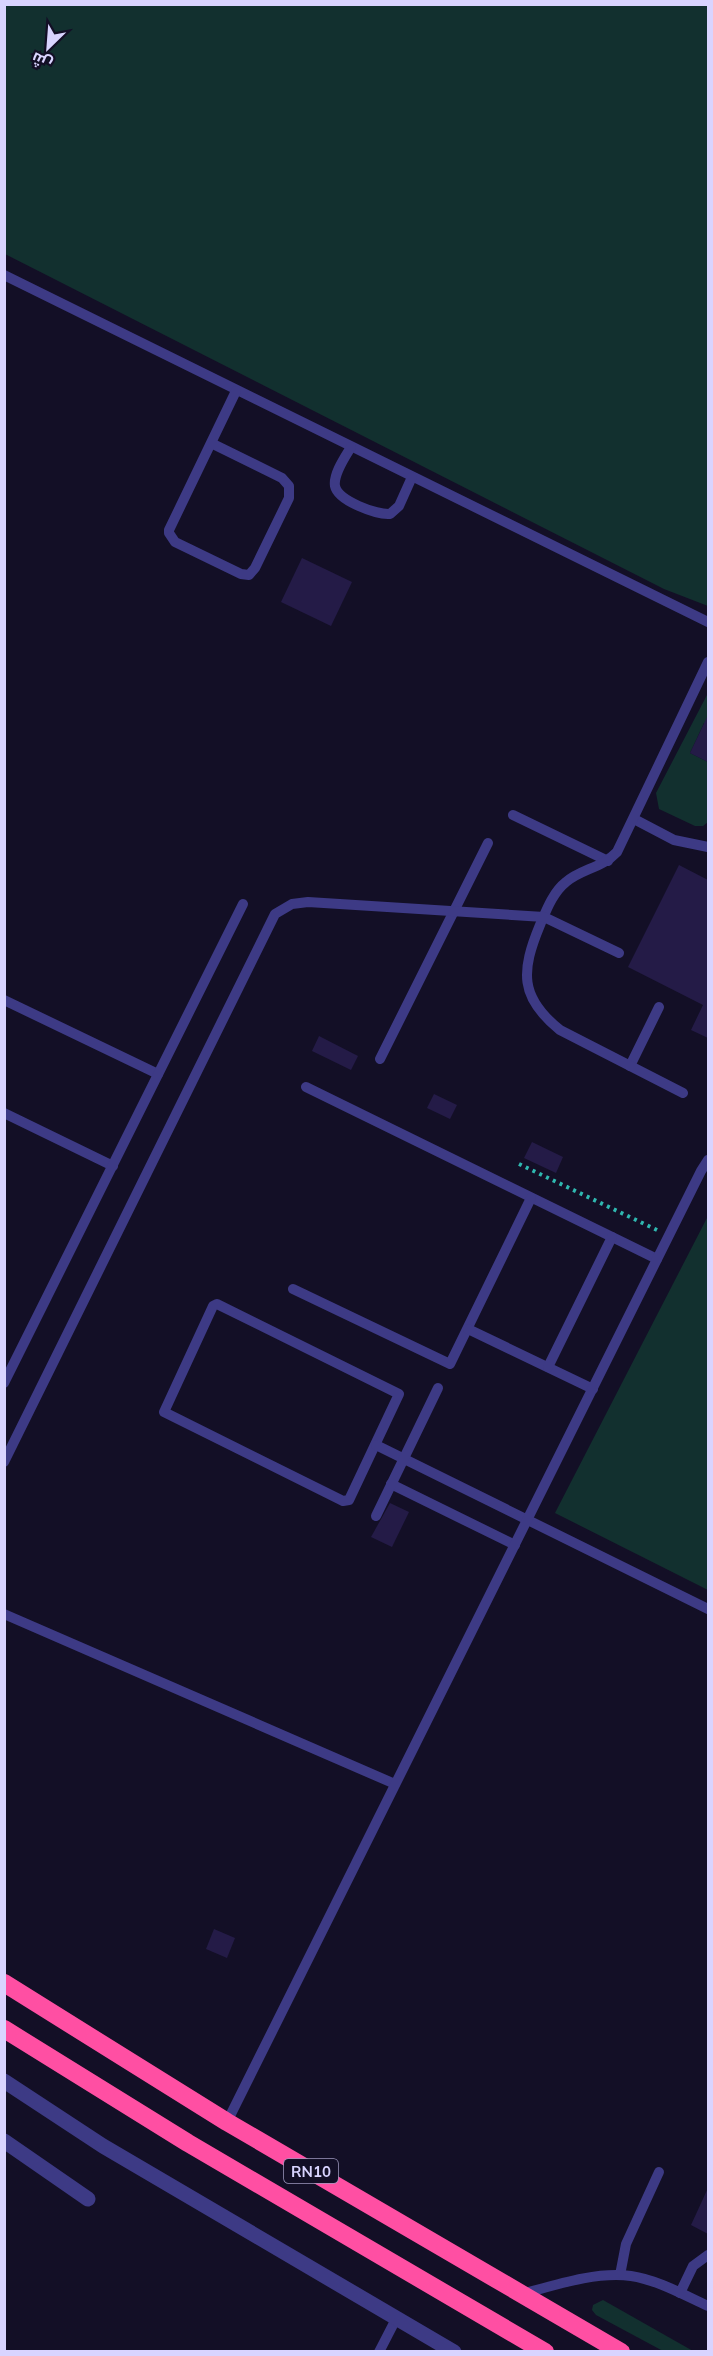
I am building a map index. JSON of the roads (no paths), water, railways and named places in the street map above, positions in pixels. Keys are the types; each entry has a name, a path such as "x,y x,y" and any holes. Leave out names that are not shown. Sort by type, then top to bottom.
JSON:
{"highway":[{"name":"RN10","path":"4,1983 227,2122 621,2352"},
{"name":"RN10","path":"4,2029 198,2149 544,2352"}],"street":[{"path":"4,2081 104,2146 454,2352"},
{"path":"4,2141 88,2199"}],"lane":[{"path":"4,275 708,622"},
{"path":"211,443 282,478 289,486 289,498 255,568 249,574 241,574 175,543 170,537 169,530 236,391"},
{"path":"351,447 337,475 335,486 341,496 378,515 390,514 399,506 412,477"},
{"path":"682,1093 560,1030 542,1016 530,997 526,975 529,952 557,891 566,882 608,861 617,852 708,662"},
{"path":"513,815 608,861"},
{"path":"634,819 674,840 708,848"},
{"path":"380,1059 488,843"},
{"path":"4,1462 275,914 292,904 308,902 544,917 619,953"},
{"path":"4,1383 243,904"},
{"path":"4,1000 158,1074"},
{"path":"630,1066 659,1007"},
{"path":"306,1087 657,1259"},
{"path":"4,1113 113,1166"},
{"path":"227,2122 708,1160"},
{"path":"293,1289 448,1364 452,1362 531,1198"},
{"path":"548,1367 612,1237"},
{"path":"217,1304 397,1392 398,1398 376,1445 350,1499 345,1501 166,1414 164,1410 217,1304"},
{"path":"468,1329 593,1389"},
{"path":"376,1516 438,1388"},
{"path":"376,1445 708,1609"},
{"path":"391,1484 515,1545"},
{"path":"4,1614 395,1784"},
{"path":"620,2275 626,2244 659,2172"},
{"path":"680,2293 693,2266 708,2255"},
{"path":"522,2294 554,2285 620,2275 642,2278 708,2306"},
{"path":"379,2352 396,2319"}]}
